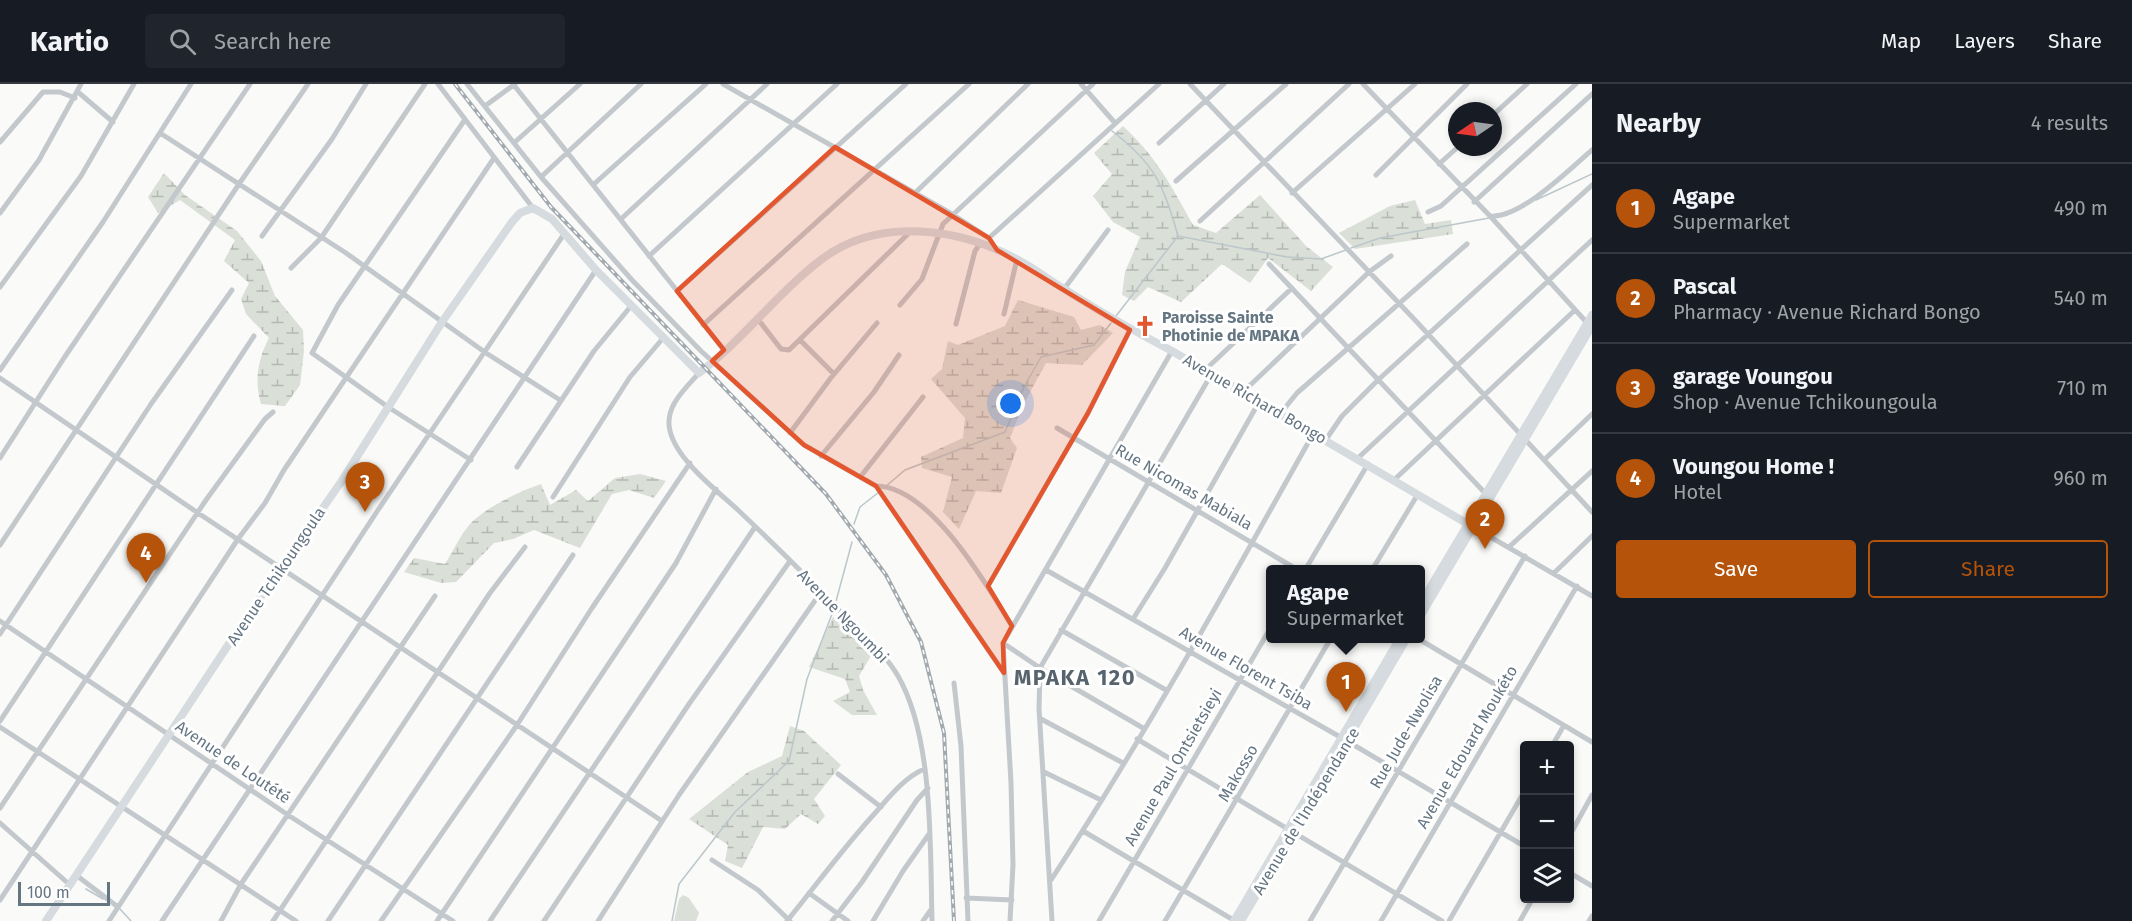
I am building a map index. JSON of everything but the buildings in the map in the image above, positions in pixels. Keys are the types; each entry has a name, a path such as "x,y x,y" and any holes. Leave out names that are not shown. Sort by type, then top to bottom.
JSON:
{"street":[{"path":"41,84 43,92"},
{"path":"0,213 39,159 81,84"},
{"path":"0,287 81,176 134,84"},
{"path":"0,370 103,222 191,84"},
{"path":"0,458 250,84"},
{"path":"0,545 239,184 308,84"},
{"path":"262,236 332,139 366,84"},
{"path":"291,268 321,238 424,84"},
{"path":"438,84 464,121 533,208 552,219 631,306 702,370"},
{"path":"467,84 541,177 632,280 712,362 790,433 821,456 876,486 1004,673"},
{"path":"485,106 514,84 724,350"},
{"path":"514,142 580,84"},
{"path":"541,177 640,84"},
{"path":"594,184 706,84"},
{"path":"723,84 916,192 989,238 997,250"},
{"path":"621,219 767,84"},
{"path":"649,256 837,84"},
{"path":"677,291 906,84"},
{"path":"704,325 969,84"},
{"path":"916,192 1028,84"},
{"path":"1080,84 1115,123"},
{"path":"900,305 922,279 938,232 952,214 1093,84"},
{"path":"989,238 1159,84"},
{"path":"1190,84 1428,333 1592,512"},
{"path":"1159,143 1224,84"},
{"path":"1176,182 1286,84"},
{"path":"1200,221 1349,84"},
{"path":"1363,84 1474,202 1490,216 1548,282 1591,326"},
{"path":"1292,193 1415,84"},
{"path":"1376,176 1413,136 1467,84"},
{"path":"1502,107 1527,84"},
{"path":"1428,212 1441,206 1576,84"},
{"path":"1,138 43,92 60,92 75,98"},
{"path":"78,92 113,122"},
{"path":"1474,202 1592,94"},
{"path":"464,121 364,266 312,349 314,356 471,460"},
{"path":"160,133 364,266 486,353 561,400"},
{"path":"1490,216 1497,216 1527,204 1592,150"},
{"path":"1439,164 1448,156"},
{"path":"0,900 79,777 238,539 265,503 346,377 404,295 494,158"},
{"path":"1325,441 1342,416 1378,380 1592,185"},
{"name":"Avenue Tchikoungoula","path":"46,921 120,805 341,482 442,322 512,222 520,213 533,208"},
{"path":"1064,289 1108,230"},
{"path":"757,317 785,351 801,341 910,232"},
{"name":"Avenue Richard Bongo","path":"702,370 757,317 824,258 849,244 875,235 938,232 980,244 1017,259 1130,330 1172,351 1592,595"},
{"path":"109,921 564,234"},
{"path":"1358,458 1592,240"},
{"path":"956,324 975,251 980,244"},
{"path":"1280,414 1297,393 1467,244"},
{"path":"1243,392 1369,272 1391,256"},
{"path":"1004,314 1017,259"},
{"path":"1269,264 1485,493"},
{"path":"162,921 596,270"},
{"path":"1052,921 1040,668 1208,372 1292,288"},
{"path":"0,634 117,457 232,290"},
{"path":"518,467 594,351 631,306"},
{"path":"1394,480 1575,310"},
{"path":"1425,608 1522,438 1591,326 1592,315"},
{"path":"790,433 834,374 877,323"},
{"path":"987,586 1074,437 1130,330"},
{"path":"0,721 158,485 254,336"},
{"path":"553,496 630,377 664,337"},
{"path":"801,341 834,374"},
{"path":"1010,921 1012,900 1011,783 1003,644 1172,351"},
{"path":"821,456 874,392 899,355"},
{"name":"Avenue Ngoumbi","path":"702,370 673,405 669,418 674,441 690,463 821,592 886,660 899,677 919,738 928,788 932,921"},
{"path":"0,378 198,513 662,821"},
{"path":"861,476 923,397"},
{"path":"1133,619 1259,402"},
{"path":"0,808 198,513 265,419 273,412"},
{"path":"1544,460 1592,414"},
{"name":"Rue Nicomas Mabiala","path":"1058,428 1290,565"},
{"path":"1050,881 1083,831 1189,651 1312,434"},
{"path":"1425,597 1471,525 1485,493 1522,438"},
{"path":"381,921 401,888 517,725 592,608 690,463"},
{"path":"1308,565 1368,464"},
{"path":"1509,547 1592,471"},
{"path":"876,486 893,488 929,511 962,549 1012,626"},
{"path":"437,921 676,563 716,489"},
{"path":"1375,565 1418,494"},
{"path":"490,921 755,526"},
{"path":"1554,573 1592,536"},
{"path":"273,921 439,674 490,593 525,547"},
{"path":"328,921 573,555"},
{"name":"Rue Jude-Nwolisa","path":"1310,921 1525,556"},
{"path":"544,921 626,797 790,561"},
{"name":"Avenue Florent Tsiba","path":"1046,570 1345,739 1520,844"},
{"name":"Avenue Edouard Moukéto","path":"1381,921 1577,586"},
{"path":"598,921 662,821 821,592"},
{"path":"221,921 241,884 435,596"},
{"name":"Avenue de Loutété","path":"0,621 45,654 128,706 288,815 453,921"},
{"path":"1061,630 1166,690"},
{"name":"Avenue Paul Ontsietsieyi","path":"1099,921 1266,636"},
{"name":"Makosso","path":"1165,921 1239,800 1329,643"},
{"name":"Avenue de l'Indépendance","path":"1345,739 1398,643"},
{"name":"Avenue de l'Indépendance","path":"1236,921 1405,643"},
{"path":"1423,643 1592,742"},
{"path":"1003,644 1143,728"},
{"path":"954,683 961,746 968,921"},
{"path":"1041,719 1123,763"},
{"path":"0,727 296,921"},
{"path":"1555,741 1563,727"},
{"path":"1137,739 1442,921"},
{"path":"712,860 758,890 789,920 847,843 914,774 924,769"},
{"path":"1044,772 1101,800"},
{"path":"838,774 881,807"},
{"path":"832,921 862,882 917,800 928,788"},
{"path":"1449,921 1522,795"},
{"path":"1574,826 1592,795"},
{"path":"0,823 70,885"},
{"path":"1083,831 1236,921"},
{"path":"873,921 903,871 929,834"},
{"path":"76,875 118,907"},
{"path":"1574,876 1592,886"},
{"path":"809,893 848,921"},
{"path":"966,898 1012,900"},
{"path":"1520,921 1530,903"},
{"path":"923,921 931,910"},
{"path":"1589,921 1592,916"}],"highlighted area":[{"path":"835,147 989,238 997,250 1130,330 1088,413 988,586 1012,626 1003,643 1004,673 876,486 804,445 712,361 724,350 677,291"}],"green space":[{"path":"1123,126 1154,161 1193,225 1216,233 1260,195 1306,246 1333,267 1311,291 1268,258 1250,283 1222,264 1181,302 1148,287 1134,301 1122,295 1125,272 1140,237 1113,222 1093,196 1112,174 1094,153"},
{"path":"164,173 185,195 237,231 261,261 275,296 303,330 304,351 300,385 285,406 261,404 258,370 269,338 246,314 241,299 249,283 224,261 235,240 180,200 158,213 148,197"},
{"path":"1415,200 1425,224 1451,220 1453,234 1355,249 1339,233 1390,206"},
{"path":"1018,300 1074,317 1081,330 1100,325 1113,333 1082,365 1046,363 1022,407 1010,438 1017,448 1001,493 976,491 959,529 943,512 952,477 922,468 921,457 963,438 965,418 931,379 942,369 948,341 958,345 1005,326"},
{"path":"640,474 666,481 654,498 629,490 612,494 580,548 534,530 513,539 494,543 456,582 441,583 404,572 414,558 445,564 474,520 497,504 524,491 541,484 550,505 576,490 588,501 615,478"},
{"path":"833,617 840,621 872,654 859,676 863,690 877,715 852,715 833,701 850,692 845,679 809,667"},
{"path":"790,726 804,731 841,765 814,799 825,816 818,824 801,814 785,829 763,827 742,868 725,861 728,845 689,819 748,772 782,756"},
{"path":"683,895 689,898 699,913 696,921 674,921 679,899"}],"waterway":[{"path":"1112,131 1138,154 1156,176 1168,203 1178,236"},
{"path":"1536,200 1592,174"},
{"path":"1351,248 1380,238 1489,218"},
{"path":"1116,316 1178,236 1287,257 1321,259 1346,250"},
{"path":"885,487 905,470 1005,432 1024,387 1041,357 1094,345 1111,323"},
{"path":"854,524 860,507 879,492"},
{"path":"835,605 852,542"},
{"path":"672,921 679,884 735,812 789,761 807,679 834,609"},
{"path":"86,889 103,899"},
{"path":"120,909 131,921"}],"railway":[{"path":"455,84 551,207 826,494 886,575 921,642 944,733 954,921"}],"place":[{"name":"Paroisse Sainte Photinie de MPAKA","path":"1145,326"},
{"name":"garage Voungou","path":"365,512"},
{"name":"Pascal","path":"1485,549"},
{"name":"Voungou Home !","path":"146,583"},
{"name":"Agape","path":"1346,712"}],"district":[{"name":"MPAKA 120","path":"1075,677"}]}
